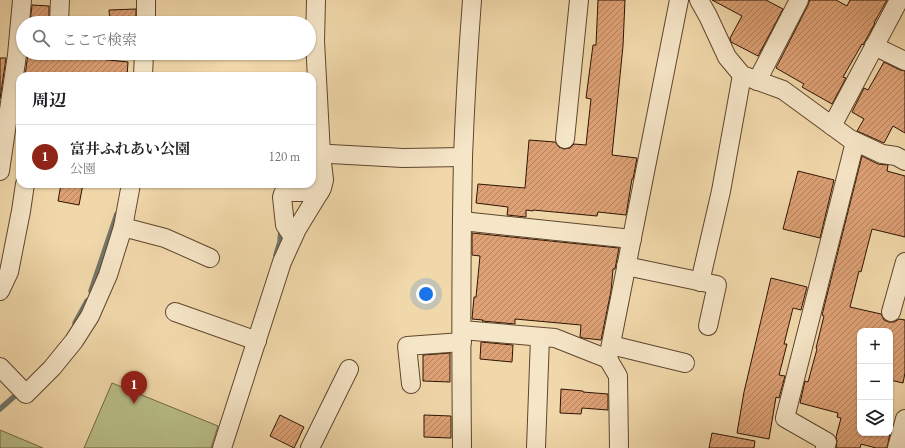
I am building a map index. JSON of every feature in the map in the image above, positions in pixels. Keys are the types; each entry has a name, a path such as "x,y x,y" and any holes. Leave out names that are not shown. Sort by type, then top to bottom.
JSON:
{"street":[{"path":"21,16 22,0"},
{"path":"59,16 60,0"},
{"path":"146,0 149,16"},
{"path":"316,0 316,16"},
{"path":"462,448 457,339 462,221 459,157 472,0"},
{"path":"565,139 580,0"},
{"path":"619,448 618,376 609,352 679,0"},
{"path":"700,282 749,78 799,0"},
{"path":"832,126 899,0"},
{"path":"702,2 727,57 749,78 783,90 855,142 882,154 902,155"},
{"path":"874,46 905,61"},
{"path":"222,448 251,339 297,229 322,187 323,154 316,55"},
{"path":"0,171 16,60"},
{"path":"143,72 144,60"},
{"path":"825,448 827,442 785,418 855,142"},
{"path":"323,154 395,158 459,157"},
{"path":"316,188 322,187"},
{"path":"0,291 9,272 24,188"},
{"path":"0,367 26,394 52,368 74,341 90,316 108,275 123,227 130,188"},
{"path":"293,238 285,225 282,198 283,194 286,192 315,188"},
{"path":"462,221 632,239"},
{"path":"123,227 165,238 210,258"},
{"path":"891,312 905,262"},
{"path":"626,266 717,285 708,326"},
{"path":"175,312 251,339"},
{"path":"536,448 540,337"},
{"path":"411,384 407,346 457,339 555,338 609,352 685,364"},
{"path":"310,448 348,369"},
{"path":"897,448 905,419"}],"green space":[{"path":"112,383 218,426 211,448 84,448"},
{"path":"0,430 43,448 0,448"}],"building":[{"path":"598,0 625,0 623,46 612,155 637,158 626,215 598,212 597,216 526,210 526,217 507,215 508,207 476,203 478,184 525,188 529,140 555,142 559,147 564,149 570,148 574,144 586,145 591,99 586,98 593,45 596,45"},
{"path":"712,0 766,0 783,9 758,56 731,42 730,38 742,16"},
{"path":"810,0 836,0 847,6 850,0 887,0 863,45 862,44 843,77 846,78 832,104 802,87 804,84 776,68"},
{"path":"32,5 49,6 49,16 31,16"},
{"path":"136,9 136,16 109,16 109,10"},
{"path":"0,58 6,58 0,99"},
{"path":"27,60 108,60 128,62 127,72 26,72"},
{"path":"884,62 905,71 905,133 893,126 884,143 857,131 864,119 852,112 864,88 868,90"},
{"path":"862,156 878,164 888,165 887,171 905,176 905,237 872,229 850,307 881,314 884,320 889,322 894,322 899,319 905,320 905,373 903,383 893,381 893,328 857,328 857,436 889,436 887,448 876,448 861,444 860,448 836,448 836,437 841,418 837,417 838,413 800,403 805,381 808,382 817,349 824,316 822,315"},
{"path":"798,171 834,180 820,238 783,229"},
{"path":"60,188 82,188 79,205 58,201"},
{"path":"472,233 619,248 615,269 613,269 611,291 601,340 580,337 581,325 515,319 515,324 472,319 480,256 472,255"},
{"path":"771,278 807,287 801,310 793,308 784,344 787,344 779,375 785,376 779,398 776,397 769,439 737,433 744,392"},
{"path":"481,342 513,345 512,362 480,359"},
{"path":"450,353 450,382 423,381 423,355"},
{"path":"561,389 608,394 608,410 582,408 581,414 560,413"},
{"path":"280,415 304,427 294,448 270,436"},
{"path":"424,415 451,416 451,438 424,437"},
{"path":"712,433 755,441 754,448 709,448"}],"waterway":[{"path":"91,291 117,214"},
{"path":"276,255 280,242 281,229"},
{"path":"75,323 87,301"},
{"path":"0,409 17,394"}],"place":[{"name":"富井ふれあい公園","path":"134,404"}]}
